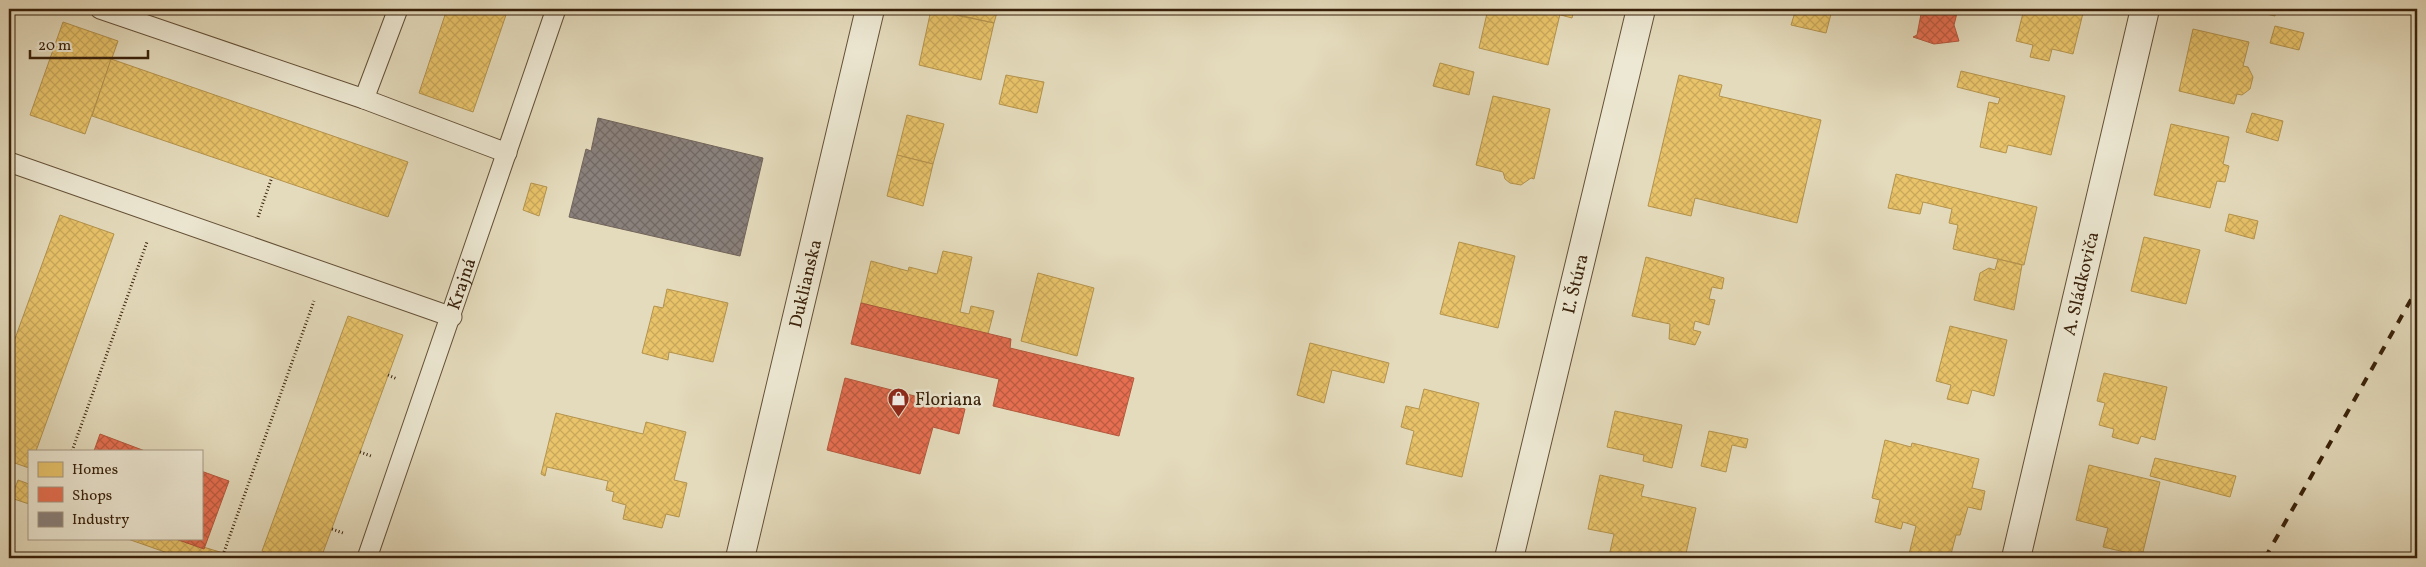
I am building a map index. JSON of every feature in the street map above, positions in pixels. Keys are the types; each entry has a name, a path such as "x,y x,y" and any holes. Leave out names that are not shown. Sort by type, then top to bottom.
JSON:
{"street":[{"name":"Duklianska","path":"740,558 870,9"},
{"name":"Ľ. Štúra","path":"1509,558 1641,9"},
{"name":"A. Sládkoviča","path":"2016,558 2145,9"}],"lane":[{"path":"100,9 364,100 507,153"},
{"path":"364,100 398,9"},
{"name":"Krajná","path":"368,558 556,9"},
{"path":"9,162 452,317"}],"path":[{"path":"248,246 272,178"},
{"path":"72,450 157,214"},
{"path":"224,552 324,272"},
{"path":"9,487 15,490"}],"building: Homes":[{"path":"447,9 508,9 473,112 419,93"},
{"path":"931,9 998,9 994,23"},
{"path":"1488,9 1538,9 1560,14 1548,65 1479,48"},
{"path":"1538,9 1574,9 1572,18"},
{"path":"1796,9 1811,9 1831,14 1826,33 1791,25"},
{"path":"2024,9 2084,9 2073,54 2052,49 2049,61 2030,57 2033,45 2016,41"},
{"path":"2244,9 2276,9 2275,16"},
{"path":"931,10 994,23 981,80 919,65"},
{"path":"63,22 118,41 85,134 30,115"},
{"path":"2275,26 2304,33 2299,50 2270,43"},
{"path":"2193,29 2249,42 2243,66 2248,67 2253,77 2250,89 2242,95 2237,94 2234,104 2179,91"},
{"path":"111,59 408,162 388,217 92,116"},
{"path":"1440,63 1474,72 1469,95 1433,86"},
{"path":"1961,71 2065,96 2051,155 2008,145 2006,153 1980,147 1989,102 1998,104 2000,98 1957,87"},
{"path":"1006,75 1044,82 1037,113 999,104"},
{"path":"1679,75 1722,85 1719,96 1821,120 1797,223 1695,198 1691,216 1648,206"},
{"path":"1493,96 1550,109 1534,179 1531,178 1521,185 1510,183 1505,179 1503,172 1476,165"},
{"path":"2252,113 2283,121 2278,141 2246,132"},
{"path":"907,115 944,124 933,164 897,155"},
{"path":"2171,124 2229,137 2223,164 2229,166 2225,182 2217,181 2210,208 2154,195"},
{"path":"897,155 933,164 923,206 887,196"},
{"path":"1896,174 2037,207 2024,265 1953,249 1958,225 1949,223 1952,209 1923,202 1920,214 1888,208"},
{"path":"531,183 547,187 539,216 523,210"},
{"path":"2229,214 2258,221 2254,239 2225,231"},
{"path":"60,215 114,234 36,450 28,450 28,468 9,461 9,355"},
{"path":"2144,237 2200,250 2186,304 2131,291"},
{"path":"1459,242 1515,256 1498,328 1440,314"},
{"path":"943,251 972,257 960,312 969,314 971,306 994,311 988,334 861,303 871,261 908,271 909,267 937,274"},
{"path":"1646,257 1724,278 1722,289 1712,287 1709,299 1715,300 1709,325 1695,321 1693,330 1701,332 1695,345 1669,339 1670,324 1632,316"},
{"path":"1998,259 2022,265 2014,310 1974,300 1980,273 1989,268 1995,270"},
{"path":"1038,273 1094,288 1077,356 1021,341"},
{"path":"667,289 728,303 713,362 669,352 668,360 642,353 654,306 663,308"},
{"path":"348,316 403,335 321,558 283,558 262,551"},
{"path":"1950,326 2007,340 1994,396 1972,390 1968,404 1947,399 1951,385 1936,381"},
{"path":"1310,343 1389,363 1384,383 1332,370 1324,403 1297,395"},
{"path":"2104,373 2167,387 2155,440 2141,436 2138,444 2112,437 2114,429 2099,425 2105,403 2097,401"},
{"path":"1424,389 1479,403 1462,477 1406,464 1414,431 1401,427 1406,406 1419,409"},
{"path":"1615,411 1682,425 1672,468 1643,461 1644,455 1607,447"},
{"path":"556,413 643,434 646,422 686,432 674,480 687,483 679,517 666,514 662,528 623,519 626,505 612,501 614,492 606,490 608,481 547,467 545,476 541,474"},
{"path":"1709,431 1748,439 1746,448 1732,445 1726,472 1701,466"},
{"path":"1885,440 1911,447 1912,443 1979,459 1972,488 1985,491 1981,510 1968,507 1960,535 1956,535 1950,558 1908,558 1916,526 1903,522 1901,529 1875,522 1880,500 1872,498"},
{"path":"2155,458 2236,476 2230,497 2150,476"},
{"path":"2089,465 2160,482 2142,556 2103,547 2108,528 2076,520"},
{"path":"1600,475 1644,485 1641,496 1696,508 1685,558 1621,558 1609,556 1614,534 1588,529"},
{"path":"18,480 28,484 28,504 11,498"},
{"path":"131,540 180,540 240,558 182,558"},
{"path":"1368,552 1393,558 1367,558"}],"building: Shops":[{"path":"1922,9 1958,9 1954,25 1959,41 1934,44 1913,37 1917,35"},
{"path":"861,303 1011,339 1010,348 1134,378 1119,436 993,406 999,379 851,344"},
{"name":"Floriana","path":"845,378 965,409 959,434 933,427 920,474 827,450"},
{"path":"100,434 142,450 94,450"},
{"path":"202,471 229,481 204,549 179,540 202,540"}],"building: Industry":[{"path":"598,118 763,158 740,256 569,217 586,149 591,151"}],"railway":[{"path":"2265,558 2417,289"}],"place":[{"name":"Floriana","path":"899,418"}]}
